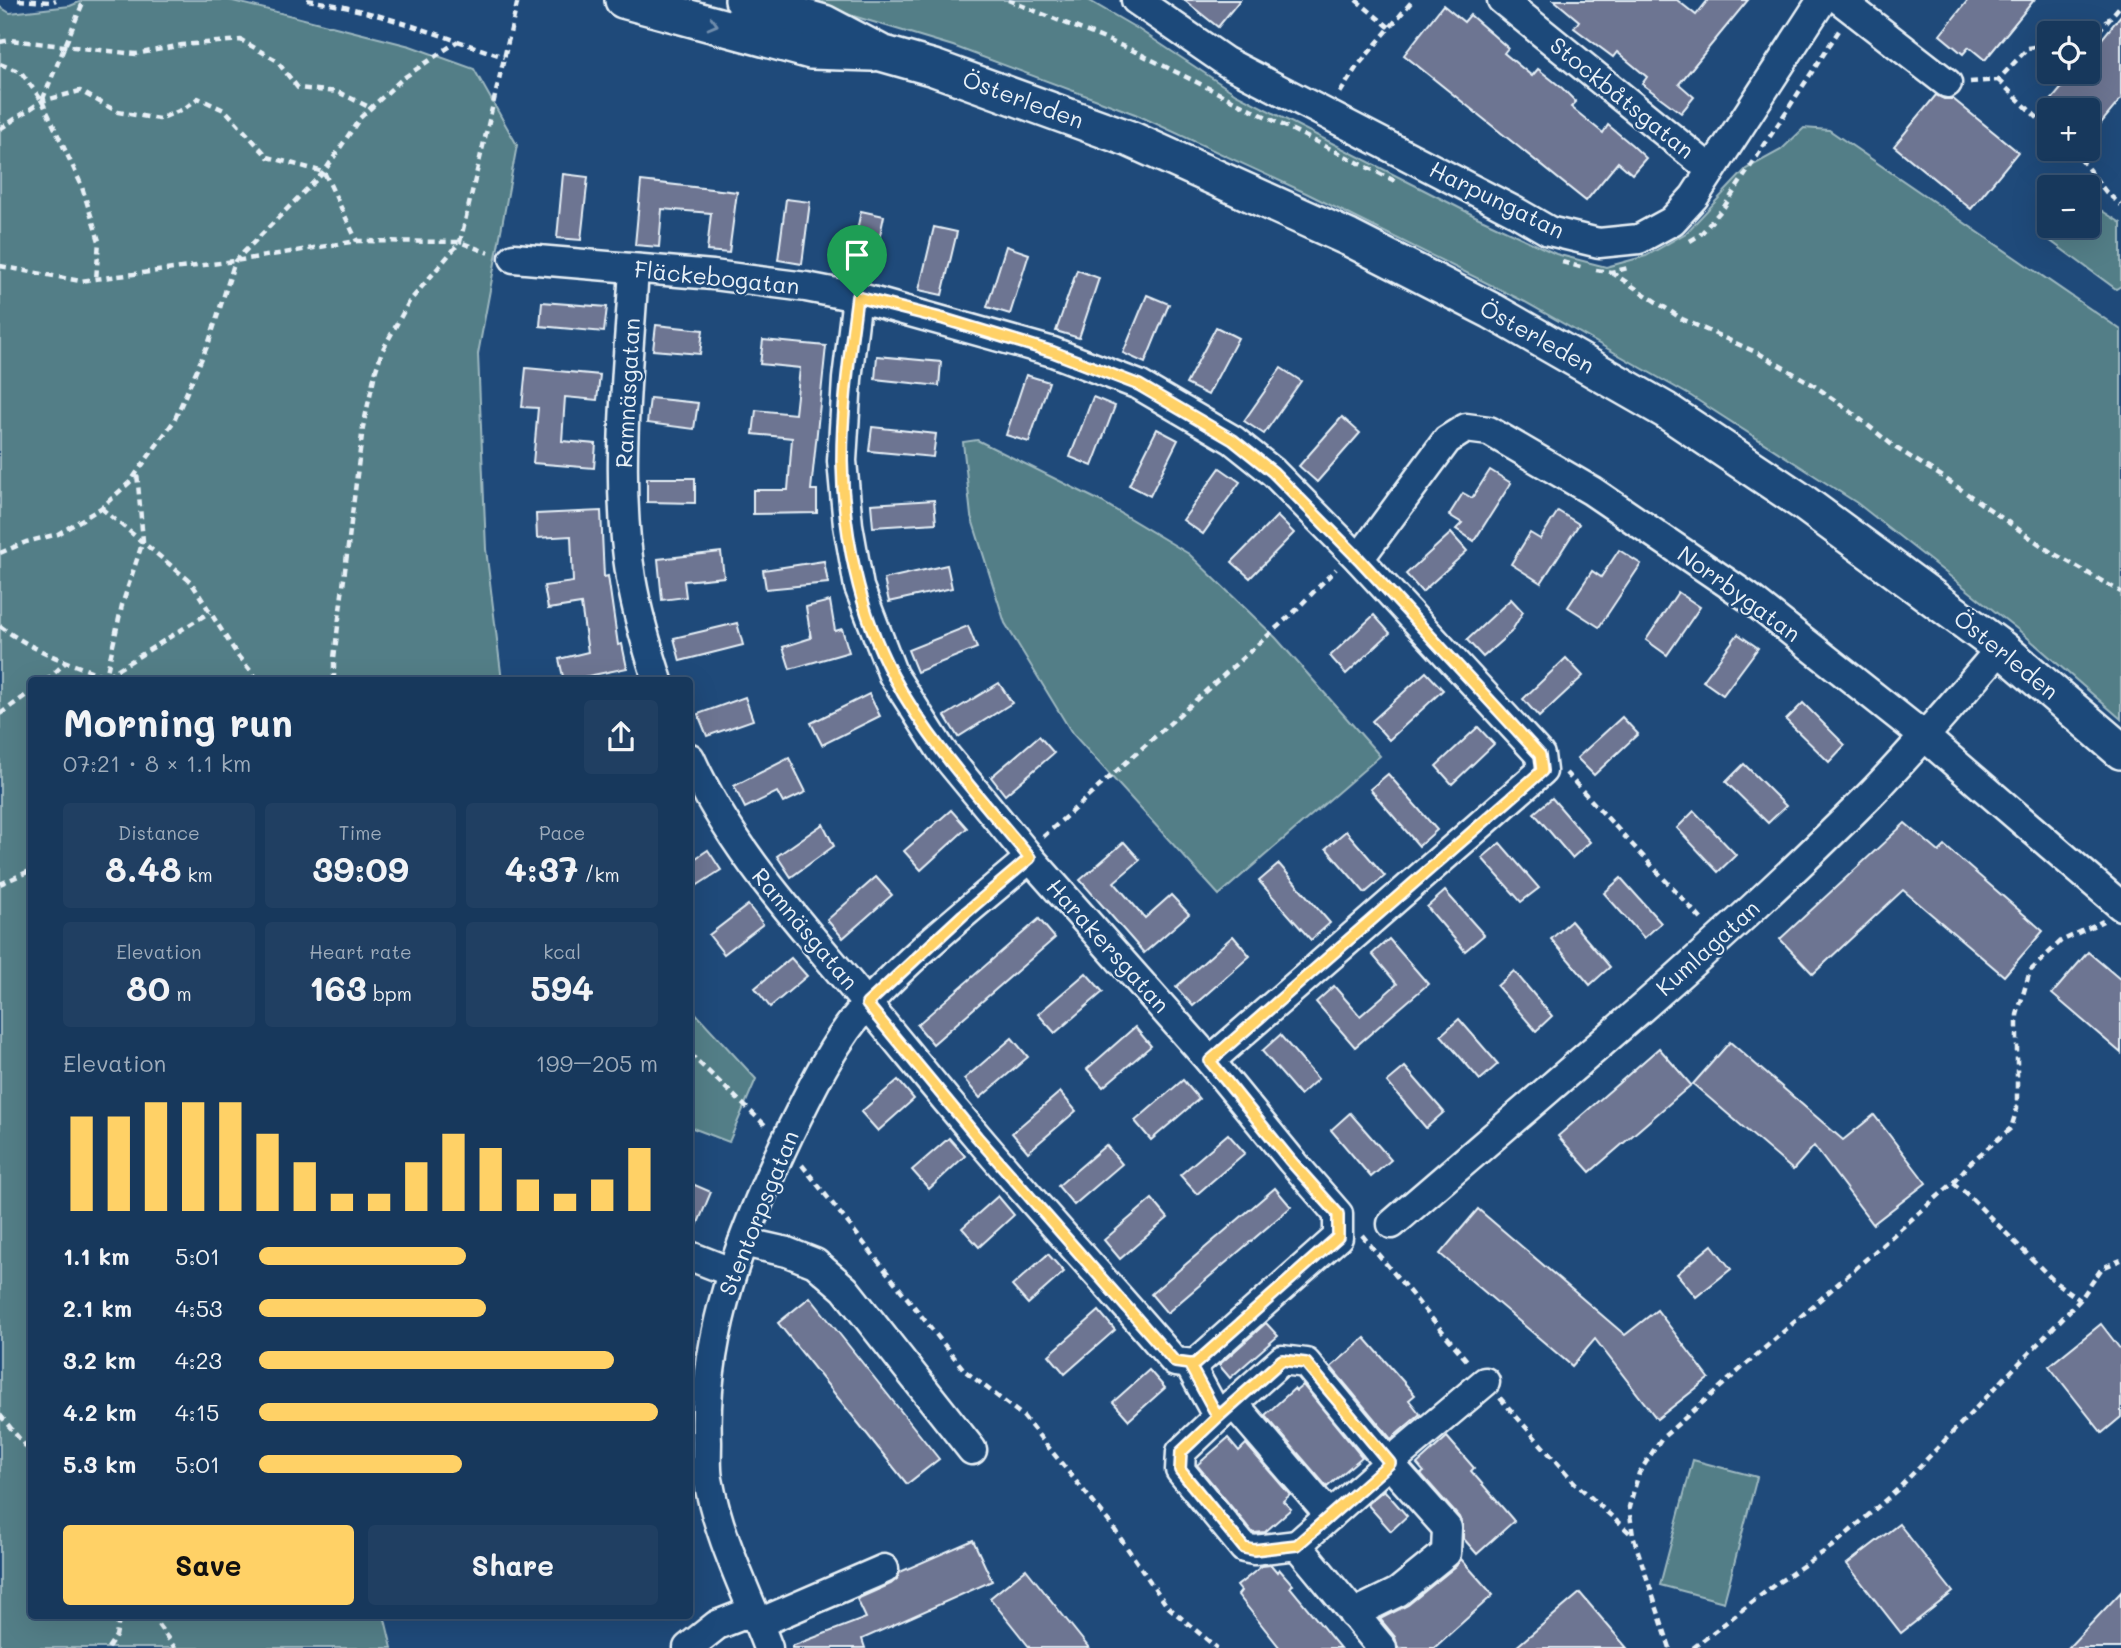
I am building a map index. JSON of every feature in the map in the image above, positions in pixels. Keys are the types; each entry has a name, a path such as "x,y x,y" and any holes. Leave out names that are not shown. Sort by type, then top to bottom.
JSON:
{"main road":[{"name":"Österleden","path":"623,0 680,8 811,51 881,53"},
{"name":"Österleden","path":"743,0 824,23 881,53 934,68 1130,139 1349,238 1492,311 1665,410 1804,503 2001,648 2121,751"}],"street":[{"name":"Harpungatan","path":"1136,0 1226,62 1326,115 1549,231 1599,243 1639,239 1672,221 1694,197 1710,169 1824,1"},
{"name":"Stockbåtsgatan","path":"1502,0 1710,169"},
{"path":"1824,1 1948,83"},
{"name":"Fläckebogatan","path":"514,258 713,275 806,287 857,297 944,319 1053,352 1139,385 1233,440 1273,472 1359,559 1540,755 1542,771"},
{"name":"Ramnäsgatan","path":"634,269 624,440 624,505 630,576 641,627 657,677"},
{"name":"Harakersgatan","path":"857,297 847,379 842,461 848,525 859,587 893,676 942,750 1030,858 1210,1061 1338,1216 1338,1237 1195,1364 1189,1364"},
{"name":"Norrbygatan","path":"1359,559 1447,440 1466,428 1489,431 1592,491 1748,597 1924,737 2120,905"},
{"name":"Kumlagatan","path":"1392,1224 1720,939 1871,794 2001,648"},
{"name":"Ramnäsgatan","path":"693,765 704,791 750,862 800,926 977,1137 1175,1362 1189,1364"},
{"path":"1210,1061 1542,771"},
{"name":"Stentorpsgatan","path":"760,1627 699,1478 705,1395 714,1337 731,1272 765,1186 835,1047 867,1004 1030,858"},
{"path":"743,1242 787,1252 815,1263 845,1289 972,1450"},
{"path":"693,1257 731,1272"},
{"path":"1353,1614 1398,1591 1446,1553 1447,1528 1390,1463 1306,1363 1282,1360 1181,1452 1180,1470 1244,1548 1254,1550 1297,1545 1390,1463 1485,1382"},
{"path":"1189,1364 1225,1410 1330,1516"},
{"path":"1297,1545 1382,1648"},
{"path":"688,1648 717,1625 760,1627 884,1569"}],"path":[{"path":"18,0 56,0"},
{"path":"42,101 84,0"},
{"path":"307,0 357,9 504,57"},
{"path":"334,677 334,658 363,427 374,373 382,351 409,302 460,242 518,0"},
{"path":"1008,0 1132,50 1401,184"},
{"path":"1356,0 1389,27"},
{"path":"1326,115 1356,68 1413,0"},
{"path":"2100,29 2121,5"},
{"path":"0,42 10,40 136,54 182,45 241,40 276,60 298,88 338,92 371,108"},
{"path":"0,553 26,542 58,534 101,508 137,472 174,421 209,342 235,261 324,172 360,118 402,79 458,41"},
{"path":"2037,46 2028,48 1998,80 2037,117"},
{"path":"0,64 21,72 42,101 81,184 99,241 96,280"},
{"path":"0,129 42,101 80,91 118,112 159,119 184,109 198,98 226,111 268,157 324,172 357,241"},
{"path":"2082,161 2106,192 2121,205"},
{"path":"0,266 80,281 96,280 357,241 460,242 514,258"},
{"path":"1558,260 1570,266 1611,272 1682,319 1760,354 1812,384 1896,448 2052,552 2121,592"},
{"path":"105,677 122,605 144,541 137,472"},
{"path":"101,508 191,582 238,656 256,677"},
{"path":"1030,858 1037,843 1294,612 1341,564 1359,559"},
{"path":"107,677 210,612"},
{"path":"0,626 20,641 103,677"},
{"path":"50,677 66,662"},
{"path":"0,714 28,694"},
{"path":"1542,771 1564,772 1720,939"},
{"path":"0,884 28,872"},
{"path":"1671,1648 1633,1536 1629,1507 1639,1474 1661,1438 1953,1183 1970,1163 2011,1128 2017,1109 2017,1015 2030,971 2061,941 2110,917 2120,905"},
{"path":"693,1057 799,1160 965,1371 1023,1416 1110,1523 1167,1606 1217,1648"},
{"path":"1953,1183 2055,1282 2080,1300"},
{"path":"1693,1648 1773,1586 1835,1545 1898,1490 2080,1300 2102,1268 2121,1260"},
{"path":"0,1415 28,1449"},
{"path":"0,1425 9,1424"},
{"path":"108,1648 116,1636 119,1619"},
{"path":"154,1619 175,1648"}],"green space":[{"path":"84,0 229,0 410,46 474,69 517,145 478,354 486,549 502,677 28,677 28,1619 385,1619 392,1648 0,1648 0,7 10,13 70,6"},
{"path":"800,0 1088,0 1138,29 1236,94 1479,218 1556,254 1606,267 1646,256 1686,233 1746,169 1781,150 1804,128 1829,130 2121,330 2121,719 2021,632 1857,503 1691,396 1525,302 1306,193 1135,114 953,46"},
{"path":"2100,210 2121,223 2121,286 2116,289 2046,238 2100,238"},
{"path":"977,440 1102,502 1189,554 1276,638 1380,756 1219,895 1072,733 1005,623 971,516 963,442"},
{"path":"693,1010 756,1079 729,1142 693,1128"},
{"path":"1693,1460 1757,1477 1724,1602 1660,1585"}],"building":[{"path":"1184,0 1240,0 1218,27"},
{"path":"1554,0 1677,0 1696,15 1708,0 1748,0 1679,84 1694,97 1681,113 1642,84 1647,77 1617,52 1613,57 1574,28 1579,21"},
{"path":"1968,0 2034,0 1985,60 1969,47 1963,54 1940,35"},
{"path":"1443,5 1464,22 1470,15 1508,48 1504,53 1532,76 1538,69 1576,102 1571,107 1603,133 1608,125 1646,158 1632,174 1618,162 1586,201 1404,55"},
{"path":"2121,15 2121,99 2100,124 2100,98 2053,98 2065,84 2100,84 2100,41"},
{"path":"1936,95 1953,99 2018,152 1971,209 1894,146"},
{"path":"563,174 588,177 581,240 557,238"},
{"path":"641,181 737,192 729,253 707,251 711,213 662,209 659,247 635,245"},
{"path":"786,199 810,202 802,264 778,260"},
{"path":"861,211 884,216 871,278 848,274"},
{"path":"934,227 957,232 942,295 919,290"},
{"path":"1006,246 1029,254 1010,314 987,307"},
{"path":"1077,270 1099,278 1079,338 1056,331"},
{"path":"1147,295 1169,304 1145,363 1123,353"},
{"path":"542,302 607,307 604,332 540,326"},
{"path":"656,325 703,330 700,354 653,350"},
{"path":"1216,327 1238,338 1208,395 1186,384"},
{"path":"763,340 826,346 811,490 817,490 817,513 753,514 753,490 788,490 792,438 753,434 756,410 795,414 800,368 760,364"},
{"path":"877,356 941,362 939,386 875,379"},
{"path":"526,368 600,375 597,400 565,397 562,441 596,444 594,468 533,463 538,408 522,407"},
{"path":"1281,368 1301,381 1264,434 1244,421"},
{"path":"1026,375 1049,382 1029,442 1006,435"},
{"path":"1093,397 1115,406 1092,466 1070,457"},
{"path":"650,398 698,403 694,429 647,423"},
{"path":"1342,417 1360,433 1317,482 1299,466"},
{"path":"872,427 936,434 933,457 869,451"},
{"path":"1157,429 1178,440 1150,496 1129,485"},
{"path":"1220,468 1240,482 1203,534 1183,520"},
{"path":"1490,470 1511,483 1474,541 1456,529 1462,523 1449,515 1463,493 1472,498"},
{"path":"647,478 695,478 695,503 647,502"},
{"path":"934,500 936,523 873,527 871,504"},
{"path":"601,511 604,577 608,576 618,645 622,644 627,668 583,677 563,677 559,659 588,652 581,604 548,609 544,586 573,582 571,536 537,538 536,514"},
{"path":"1558,511 1579,524 1541,583 1511,564 1530,533 1540,539"},
{"path":"1277,516 1294,533 1250,578 1232,562"},
{"path":"1451,533 1467,551 1422,592 1406,574"},
{"path":"1619,550 1641,564 1599,627 1568,607 1592,571 1601,577"},
{"path":"721,552 724,577 684,581 686,597 662,600 658,559"},
{"path":"824,561 828,583 766,589 763,570"},
{"path":"947,565 952,588 889,602 884,579"},
{"path":"1678,592 1700,607 1667,655 1646,640"},
{"path":"1511,599 1523,612 1511,632 1483,657 1467,640"},
{"path":"830,601 835,631 842,629 849,652 790,669 783,647 811,638 806,607"},
{"path":"1374,615 1390,633 1346,674 1330,656"},
{"path":"737,623 743,645 680,661 674,638"},
{"path":"968,626 977,648 917,672 908,650"},
{"path":"1738,634 1758,648 1723,695 1703,681"},
{"path":"1566,658 1583,676 1539,717 1523,699"},
{"path":"1426,672 1443,690 1389,740 1372,721"},
{"path":"999,683 1012,703 958,737 945,716"},
{"path":"869,694 880,716 822,745 811,723"},
{"path":"745,697 753,720 707,736 698,714"},
{"path":"1803,703 1845,745 1829,762 1786,720"},
{"path":"1622,717 1638,734 1594,775 1577,758"},
{"path":"1478,727 1494,744 1452,784 1436,766"},
{"path":"1039,736 1054,753 1005,795 991,777"},
{"path":"789,758 806,792 783,803 777,792 745,808 734,786"},
{"path":"1744,764 1786,806 1768,823 1726,782"},
{"path":"1388,774 1437,830 1419,846 1370,789"},
{"path":"1552,798 1590,842 1572,858 1534,813"},
{"path":"951,810 967,828 921,870 904,851"},
{"path":"1694,811 1736,855 1718,872 1677,828"},
{"path":"1905,823 1939,852 1945,846 2043,931 2004,976 1903,890 1813,974 1780,939"},
{"path":"823,824 834,846 791,877 777,856"},
{"path":"1346,831 1385,876 1365,893 1326,848"},
{"path":"1124,842 1140,860 1114,882 1145,918 1171,895 1189,914 1144,953 1080,880"},
{"path":"1500,843 1539,888 1521,902 1482,858"},
{"path":"708,850 721,870 693,888 693,860"},
{"path":"1279,864 1330,923 1311,940 1259,881"},
{"path":"876,877 892,895 843,938 827,920"},
{"path":"1621,878 1661,923 1644,938 1604,893"},
{"path":"1445,891 1484,935 1465,951 1427,907"},
{"path":"748,905 763,924 724,954 709,935"},
{"path":"1039,919 1055,938 933,1044 917,1025"},
{"path":"1571,921 1610,967 1590,985 1551,939"},
{"path":"1233,936 1250,956 1193,1006 1176,987"},
{"path":"1389,939 1428,984 1355,1047 1316,1002 1334,986 1360,1016 1397,984 1372,954"},
{"path":"2088,952 2121,980 2121,1053 2052,994"},
{"path":"791,958 807,976 770,1007 755,988"},
{"path":"1514,971 1552,1016 1536,1031 1497,986"},
{"path":"1086,973 1103,992 1055,1033 1038,1014"},
{"path":"1459,1019 1498,1064 1480,1080 1441,1035"},
{"path":"1135,1027 1151,1046 1103,1087 1087,1069"},
{"path":"1280,1035 1318,1079 1300,1095 1262,1051"},
{"path":"1012,1038 1028,1057 980,1098 964,1079"},
{"path":"1730,1042 1843,1140 1874,1115 1926,1183 1873,1224 1814,1146 1793,1170 1693,1084"},
{"path":"1659,1048 1691,1085 1590,1172 1558,1136"},
{"path":"1405,1067 1444,1112 1426,1128 1387,1082"},
{"path":"898,1080 914,1099 878,1131 861,1112"},
{"path":"1183,1080 1199,1099 1151,1140 1135,1121"},
{"path":"1060,1092 1076,1111 1028,1152 1012,1133"},
{"path":"1350,1113 1391,1160 1371,1177 1331,1130"},
{"path":"1228,1134 1245,1153 1197,1194 1180,1175"},
{"path":"949,1138 965,1156 929,1189 912,1170"},
{"path":"1106,1145 1122,1164 1074,1205 1058,1186"},
{"path":"693,1184 711,1192 693,1235"},
{"path":"1275,1188 1291,1207 1167,1313 1151,1294"},
{"path":"998,1196 1014,1215 979,1247 962,1228"},
{"path":"1152,1199 1168,1218 1120,1259 1104,1240"},
{"path":"1478,1209 1625,1335 1657,1310 1709,1378 1657,1419 1595,1339 1572,1366 1440,1254"},
{"path":"1712,1245 1731,1269 1696,1297 1677,1274"},
{"path":"1048,1254 1064,1272 1028,1304 1012,1286"},
{"path":"810,1297 939,1459 907,1484 778,1323"},
{"path":"1099,1311 1115,1330 1065,1374 1049,1355"},
{"path":"1266,1323 1278,1336 1230,1378 1219,1365"},
{"path":"2101,1324 2121,1350 2121,1417 2102,1433 2049,1366"},
{"path":"1365,1338 1415,1395 1409,1400 1420,1414 1391,1439 1331,1367"},
{"path":"1149,1370 1165,1388 1129,1420 1113,1402"},
{"path":"1303,1385 1362,1457 1327,1487 1265,1415 1294,1389 1296,1391"},
{"path":"1447,1437 1474,1468 1471,1471 1514,1521 1477,1554 1463,1538 1459,1517 1421,1474 1424,1472 1417,1464"},
{"path":"1228,1438 1239,1451 1246,1444 1290,1495 1283,1501 1291,1509 1265,1532 1253,1533 1197,1465"},
{"path":"1384,1490 1407,1516 1391,1531 1367,1504"},
{"path":"1899,1524 1953,1592 1901,1633 1847,1564"},
{"path":"973,1540 992,1581 862,1639 865,1648 792,1648 866,1618 857,1599 891,1584 900,1572"},
{"path":"1461,1559 1493,1595 1434,1648 1398,1648 1395,1637 1380,1619 1408,1605"},
{"path":"1271,1565 1277,1572 1279,1569 1293,1585 1290,1587 1340,1648 1280,1648 1238,1595 1241,1591 1237,1586 1262,1566"},
{"path":"1026,1569 1089,1648 1030,1648 990,1598"},
{"path":"2121,1592 2121,1648 2068,1648"},
{"path":"1580,1593 1627,1648 1515,1648"}],"route":[{"path":"857,297 847,379 842,461 848,525 859,587 893,676 942,750 1030,858 963,915 867,1004 977,1137 1175,1362 1189,1364 1218,1417 1282,1360 1306,1363 1390,1463 1297,1545 1254,1550 1244,1548 1180,1470 1181,1452 1218,1417 1189,1364 1195,1364 1338,1237 1338,1214 1290,1160 1210,1061 1542,771 1540,755 1359,559 1273,472 1233,440 1139,385 1053,352 944,319 857,297"}]}
